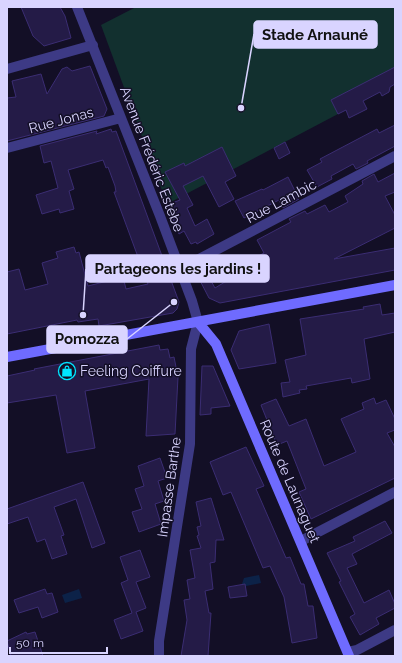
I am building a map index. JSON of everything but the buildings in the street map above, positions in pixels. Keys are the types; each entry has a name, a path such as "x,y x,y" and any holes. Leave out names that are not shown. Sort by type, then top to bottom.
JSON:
{"main road":[{"path":"7,357 395,285"},
{"name":"Route de Launaguet","path":"198,322 216,344 349,654"}],"street":[{"name":"Avenue Frédéric Estèbe","path":"77,7 180,269 198,322"},
{"path":"7,69 93,46"},
{"name":"Rue Jonas","path":"7,148 121,118"},
{"name":"Rue Lambic","path":"180,269 395,156"},
{"name":"Impasse Barthe","path":"159,656 159,641 190,444 191,349 198,322"},
{"path":"301,541 395,492"},
{"path":"349,654 395,630"}],"green space":[{"path":"136,7 395,7 395,84 167,204 101,25"}],"water":[{"path":"259,575 261,583 246,586 242,584 244,578"},
{"path":"79,589 82,598 65,603 62,595"}],"place":[{"name":"Stade Arnauné","path":"241,108"},
{"name":"Pomozza","path":"174,302"},
{"name":"Partageons les jardins !","path":"83,315"},
{"name":"Feeling Coiffure","path":"67,371"}]}
